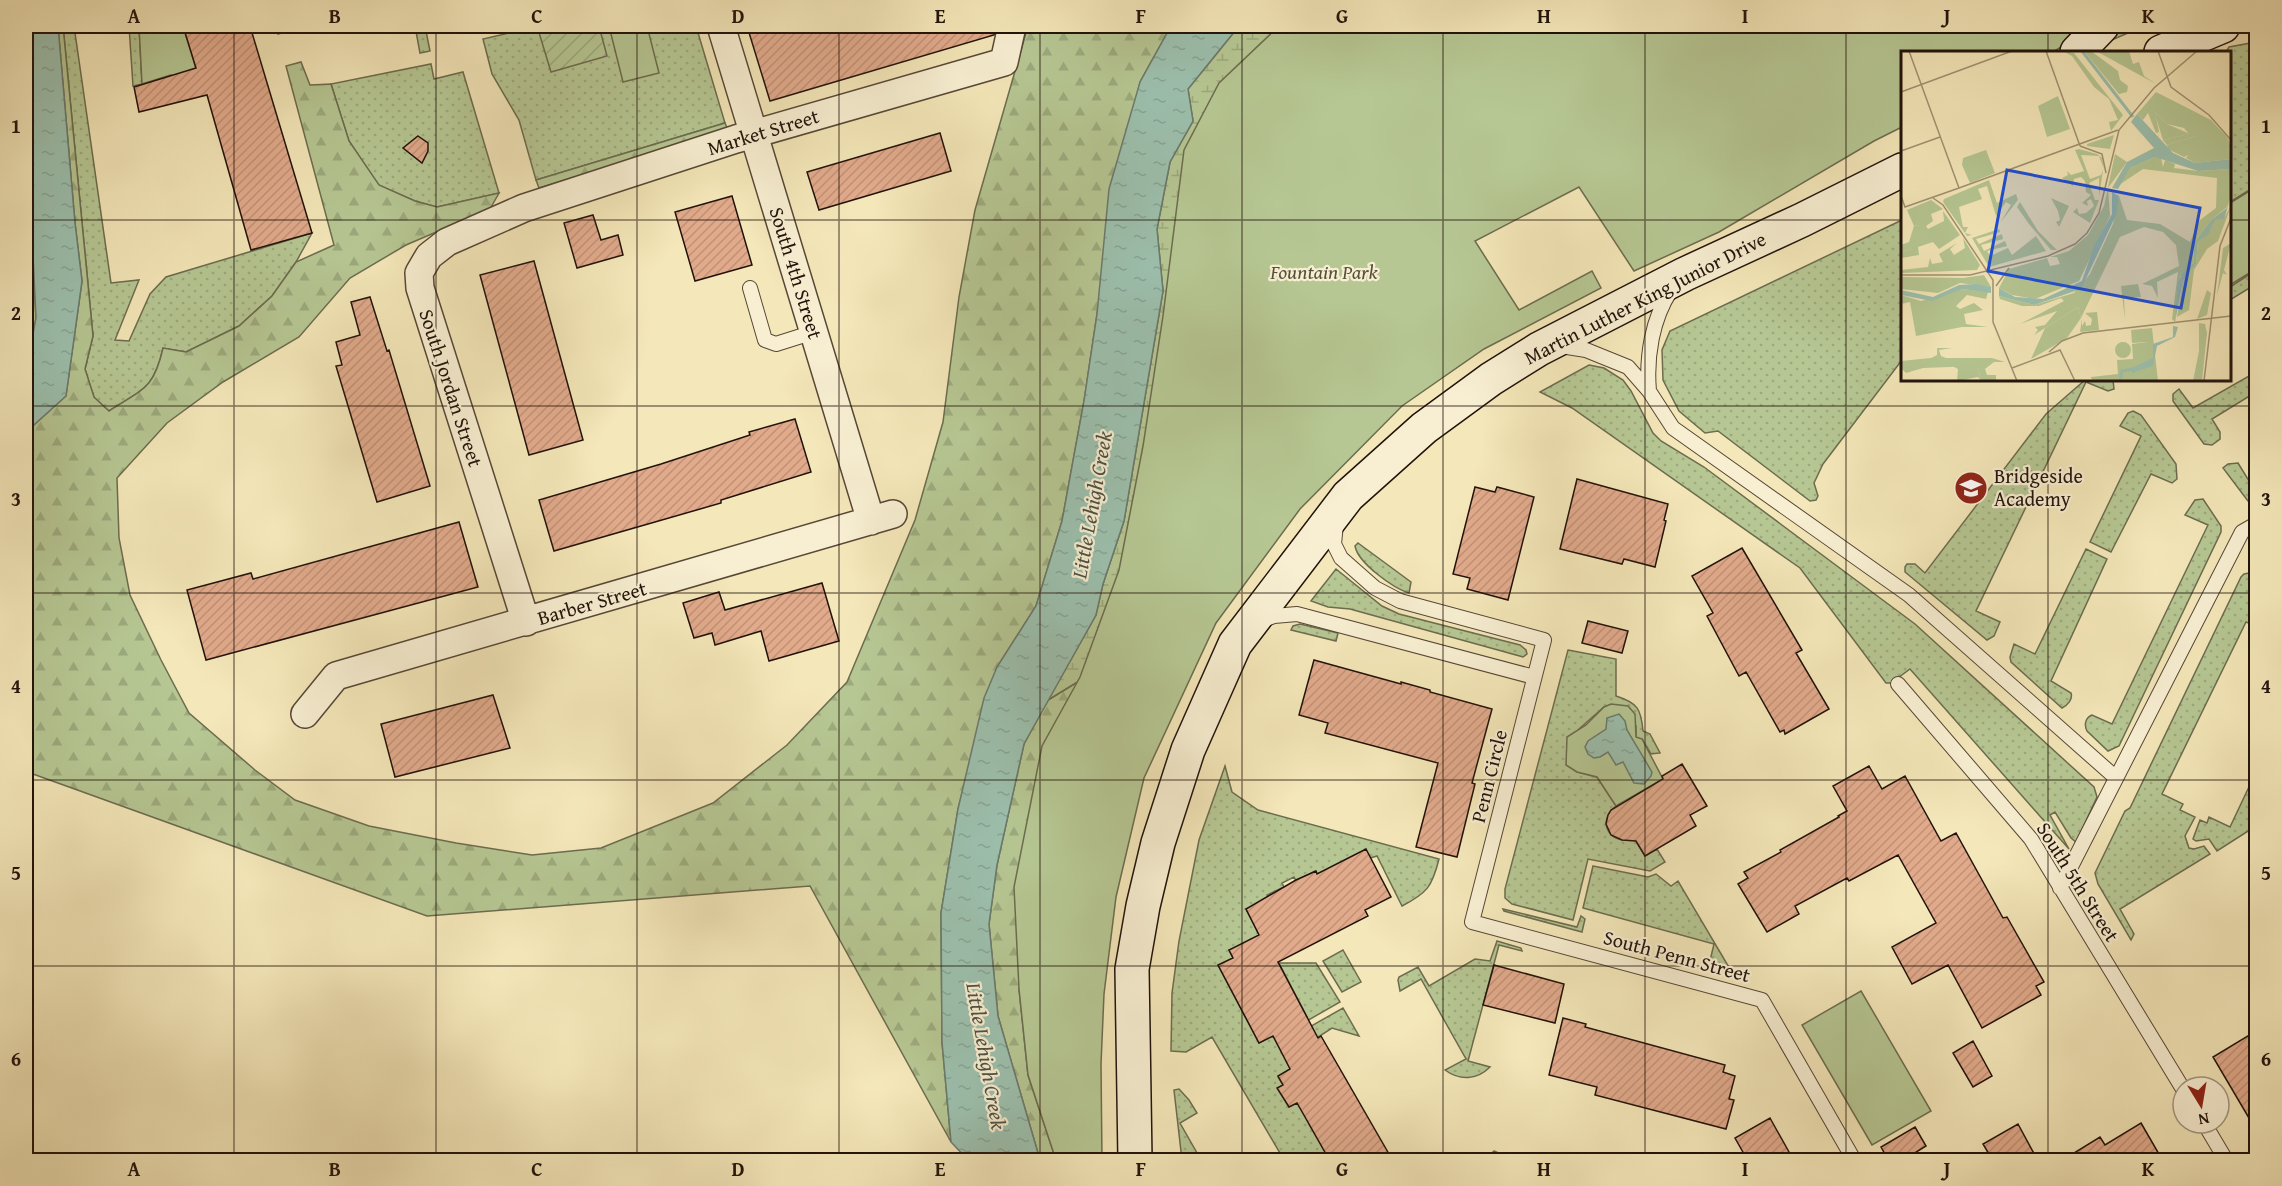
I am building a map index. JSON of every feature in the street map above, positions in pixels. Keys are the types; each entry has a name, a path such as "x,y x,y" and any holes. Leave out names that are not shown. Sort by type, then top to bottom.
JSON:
{"main road":[{"path":"2078,51 2102,26"},
{"path":"2164,51 2223,26"},
{"name":"Martin Luther King Junior Drive","path":"1135,1161 1132,969 1143,906 1158,843 1188,750 1235,644 1348,496 1424,428 1491,379 1539,349 1685,274 1802,220 1900,171"}],"street":[{"name":"South 4th Street","path":"721,26 814,333 882,518"},
{"name":"Market Street","path":"524,208 754,134 1004,62 1012,26"},
{"name":"South Jordan Street","path":"524,208 447,242 429,255 419,273 420,288 526,622"},
{"name":"Barber Street","path":"305,714 336,676 882,518"}],"lane":[{"path":"1649,392 1647,370 1659,311 1670,292 1685,274"},
{"path":"750,288 765,340 776,344 814,333"},
{"path":"1539,349 1564,346 1586,350 1628,367 1649,392 1672,428 1909,595 2115,777"},
{"name":"Penn Circle","path":"1348,496 1335,526 1334,544 1341,558 1375,588 1400,601 1544,640 1472,922"},
{"path":"2060,888 2242,532 2256,524"},
{"path":"1235,644 1257,623 1274,616 1297,614 1534,677"},
{"name":"South 5th Street","path":"1898,684 2031,839 2174,1075"},
{"name":"South Penn Street","path":"1472,922 1762,1000 1854,1161"},
{"path":"2211,1135 2226,1161"}],"green space":[{"path":"58,26 63,26 93,336 85,369 94,397 109,411 139,392 151,380 156,372 163,348 186,352 239,326 272,296 296,262 334,245 286,66 301,62 310,85 331,84 349,141 379,185 415,201 437,207 499,193 490,209 406,245 350,278 299,337 223,382 167,423 117,478 119,538 130,595 189,713 255,770 295,800 369,826 532,855 601,848 713,803 787,745 847,682 915,520 943,422 959,297 975,210 1028,26 1171,26 1140,82 1062,521 1036,606 997,667 958,809 941,913 942,1042 951,1142 810,886 427,916 33,774 26,803 26,432 66,396 82,281"},
{"path":"63,26 74,26 111,283 139,280 115,340 129,341 150,294 166,277 312,233 296,262 272,296 239,326 186,352 163,348 156,372 145,387 109,411 94,398 85,369 93,336"},
{"path":"129,26 139,26 142,84 133,86"},
{"path":"139,26 183,26 202,88 177,95 171,75 142,84"},
{"path":"276,26 307,26 278,34"},
{"path":"415,26 425,26 430,51 420,53"},
{"path":"537,26 599,26 607,56 551,72"},
{"path":"539,26 696,26 725,123 536,180 519,120 492,74 483,39"},
{"path":"609,26 647,26 659,73 623,82"},
{"path":"1239,26 1392,26 1181,387 1084,678 1048,700 1096,615 1103,584 1124,521 1163,291 1157,229 1170,162 1193,121 1188,89"},
{"name":"Fountain Park","path":"1279,26 2086,26 2074,39 2055,51 1901,51 1901,128 1719,232 1634,271 1579,187 1475,241 1519,310 1592,271 1601,288 1484,349 1402,406 1300,509 1216,623 1144,778 1116,897 1104,994 1101,1064 1102,1160 1054,1160 1028,1075 1019,989 1014,887 1042,746 1080,677 1119,570 1143,446 1163,316 1184,150 1219,83"},
{"path":"2118,26 2144,26 2112,40 2111,34"},
{"path":"2256,42 2256,186 2231,201 2231,51 2227,51 2229,47"},
{"path":"431,64 434,79 463,72 499,193 437,207 415,201 378,185 349,141 331,84"},
{"path":"26,110 36,319 26,369"},
{"path":"725,123 728,130 539,188 536,180"},
{"path":"2256,187 2256,269 2231,284 2231,202"},
{"path":"1901,220 1901,361 1823,464 1814,483 1818,496 1816,500 1810,501 1718,431 1705,433 1679,411 1663,380 1662,350 1670,331"},
{"path":"2256,270 2256,284 2231,299 2231,286"},
{"path":"1589,365 1604,368 1623,380 1653,433 1661,441 1704,467 1915,624 2094,787 2097,797 2076,842 2071,838 2055,812 2050,815 2069,849 1910,669 1891,683 1886,683 1800,568 1572,408 1540,392"},
{"path":"2256,372 2256,392 2212,419 2220,432 2220,439 2212,445 2204,444 2173,401 2173,394 2179,389 2193,408"},
{"path":"2084,381 2113,381 2114,389 2108,391 2086,382 1976,611 2000,622 1994,636 1987,640 1905,572 1905,567 1907,564 1915,564 1925,573 2046,414"},
{"path":"2133,411 2141,415 2176,464 2177,479 2172,483 2151,474 2111,552 2090,542 2141,436 2120,426 2128,413"},
{"path":"2238,463 2249,481 2256,476 2256,502 2248,501 2223,468 2228,464"},
{"path":"2203,499 2221,526 2221,532 2119,746 2108,751 2087,731 2086,722 2092,715 2112,724 2208,525 2185,515 2195,500"},
{"path":"1358,543 1411,582 1409,593 1369,567 1358,553 1355,546"},
{"path":"2086,549 2107,559 2051,681 2071,693 2070,702 2062,708 2011,662 2010,657 2014,644 2035,654"},
{"path":"1336,569 1382,606 1399,614 1520,645 1527,654 1523,657 1350,609 1328,607 1311,601"},
{"path":"2254,572 2256,575 2256,626 2246,622 2162,794 2183,804 2180,810 2195,817 2185,836 2189,848 2204,846 2210,854 2120,909 2134,934 2131,940 2098,884 2095,873 2125,811 2130,808 2241,577"},
{"path":"1300,624 1338,633 1336,641 1291,630 1293,626"},
{"path":"1568,650 1616,659 1616,696 1634,704 1641,717 1643,731 1650,734 1660,753 1651,754 1642,739 1636,738 1636,726 1604,707 1579,729 1577,772 1597,777 1616,806 1607,819 1608,831 1619,839 1634,838 1645,856 1657,849 1665,862 1650,871 1588,859 1573,920 1512,904 1505,898 1505,889"},
{"path":"1084,678 1019,989 1028,1075 1054,1154 1054,1160 1040,1160 998,1016 989,924 997,865 1024,744 1048,700"},
{"path":"1611,704 1628,706 1635,714 1636,737 1642,739 1663,779 1616,806 1597,777 1577,772 1566,765 1567,737 1586,725 1604,707"},
{"path":"1225,766 1232,792 1258,810 1439,859 1431,883 1423,893 1402,906 1377,856 1317,874 1315,871 1296,881 1294,877 1282,883 1284,887 1267,895 1270,902 1246,909 1262,940 1229,950 1233,958 1218,965 1259,1043 1273,1036 1278,1045 1343,1008 1359,1036 1332,1028 1301,1048 1307,1059 1278,1077 1283,1085 1278,1088 1289,1107 1321,1088 1322,1116 1309,1124 1330,1160 1284,1160 1212,1037 1186,1052 1171,1051 1172,993 1179,941 1199,840"},
{"path":"2256,772 2256,826 2217,851 2209,839 2196,841 2193,839 2200,820 2207,823 2209,817 2230,827"},
{"path":"1593,866 1648,877 1656,874 1671,886 1678,881 1730,969 1709,965 1714,944 1583,908"},
{"path":"1503,909 1577,927 1581,916 1585,919 1582,932"},
{"path":"1497,941 1521,948 1522,951 1499,945 1468,1061 1490,1067 1474,1077 1457,1076 1445,1070 1466,1059 1421,979 1400,991 1398,980 1399,977 1418,967 1429,986 1475,959 1490,961"},
{"path":"1343,950 1361,982 1342,992 1323,961"},
{"path":"1279,963 1316,963 1340,1002 1284,1034 1282,1031 1307,1017"},
{"path":"1861,991 1931,1111 1872,1145 1802,1025"},
{"path":"1179,1089 1197,1113 1180,1123 1201,1160 1182,1160 1174,1090"},
{"path":"1494,1151 1514,1160 1483,1160"}],"water":[{"path":"26,26 58,26 82,281 66,396 26,432 26,369 36,318 26,110"},
{"name":"Little Lehigh Creek","path":"1171,26 1239,26 1188,89 1193,121 1170,162 1157,229 1163,291 1124,521 1103,584 1096,615 1024,744 997,865 989,924 998,1016 1040,1160 968,1160 951,1142 942,1042 941,913 958,809 984,698 997,667 1036,606 1062,521 1097,314 1109,189 1140,82"},
{"path":"1619,714 1652,772 1644,784 1634,783 1623,762 1616,765 1608,752 1594,758 1588,754 1585,747 1588,741 1606,729 1607,718"}],"building":[{"path":"183,26 250,26 312,233 251,250 207,95 139,112 134,87 196,68"},
{"path":"747,26 996,26 994,35 770,101"},
{"path":"940,133 951,171 819,210 807,172"},
{"path":"418,136 428,143 428,151 422,163 403,148"},
{"path":"732,196 752,265 695,281 675,212"},
{"path":"593,215 601,240 618,235 623,255 577,268 564,223"},
{"path":"534,261 583,440 529,455 480,275"},
{"path":"370,297 387,351 389,350 430,486 377,502 336,366 342,365 336,342 360,335 351,302"},
{"path":"795,419 811,472 721,500 721,503 554,551 539,500 661,464 750,435 749,432"},
{"path":"1577,479 1668,504 1655,567 1624,559 1622,564 1560,549"},
{"path":"1475,487 1495,492 1497,487 1534,497 1508,600 1467,589 1470,578 1453,574"},
{"path":"459,522 478,587 206,660 187,590 251,573 253,579"},
{"path":"1742,548 1802,650 1796,653 1829,709 1785,734 1784,730 1780,732 1746,672 1739,676 1707,616 1713,613 1692,576"},
{"path":"822,583 839,641 769,661 761,631 715,645 712,633 694,638 683,603 719,592 725,610"},
{"path":"1588,621 1628,631 1622,653 1582,643"},
{"path":"1314,660 1401,684 1401,682 1492,709 1472,783 1475,784 1457,857 1416,847 1438,763 1325,733 1328,723 1299,715"},
{"path":"493,695 510,748 395,777 381,724"},
{"path":"1682,764 1707,806 1690,815 1696,826 1645,856 1636,841 1622,840 1611,835 1606,824 1611,810 1663,779 1662,776"},
{"path":"1869,766 1882,789 1905,776 1941,841 1956,833 2003,918 2007,917 2044,982 2036,986 2041,995 1982,1028 1948,965 1912,984 1892,947 1936,923 1898,855 1849,881 1847,878 1795,906 1799,914 1767,932 1738,884 1748,878 1744,872 1847,811 1833,786"},
{"path":"1366,849 1391,897 1365,910 1368,916 1278,962 1318,1038 1321,1036 1393,1161 1330,1161 1297,1103 1289,1107 1277,1088 1283,1085 1278,1076 1290,1069 1273,1036 1259,1043 1218,965 1233,958 1229,950 1259,935 1246,909 1296,880 1316,871 1317,874"},
{"path":"1494,965 1564,984 1555,1023 1483,1005"},
{"path":"1563,1018 1586,1024 1585,1027 1725,1065 1723,1072 1735,1076 1729,1099 1734,1100 1726,1129 1595,1095 1597,1087 1549,1075"},
{"path":"2256,1031 2256,1130 2231,1088 2231,1075 2224,1075 2213,1057"},
{"path":"1973,1041 1992,1076 1973,1087 1953,1053"},
{"path":"1770,1118 1794,1161 1748,1161 1735,1138"},
{"path":"2141,1123 2163,1161 2061,1161 2100,1137 2105,1145"},
{"path":"2018,1124 2038,1161 1993,1161 1983,1144"},
{"path":"1915,1127 1926,1146 1902,1161 1889,1161 1881,1147"}],"place":[{"name":"Bridgeside Academy","path":"1971,488"}]}
